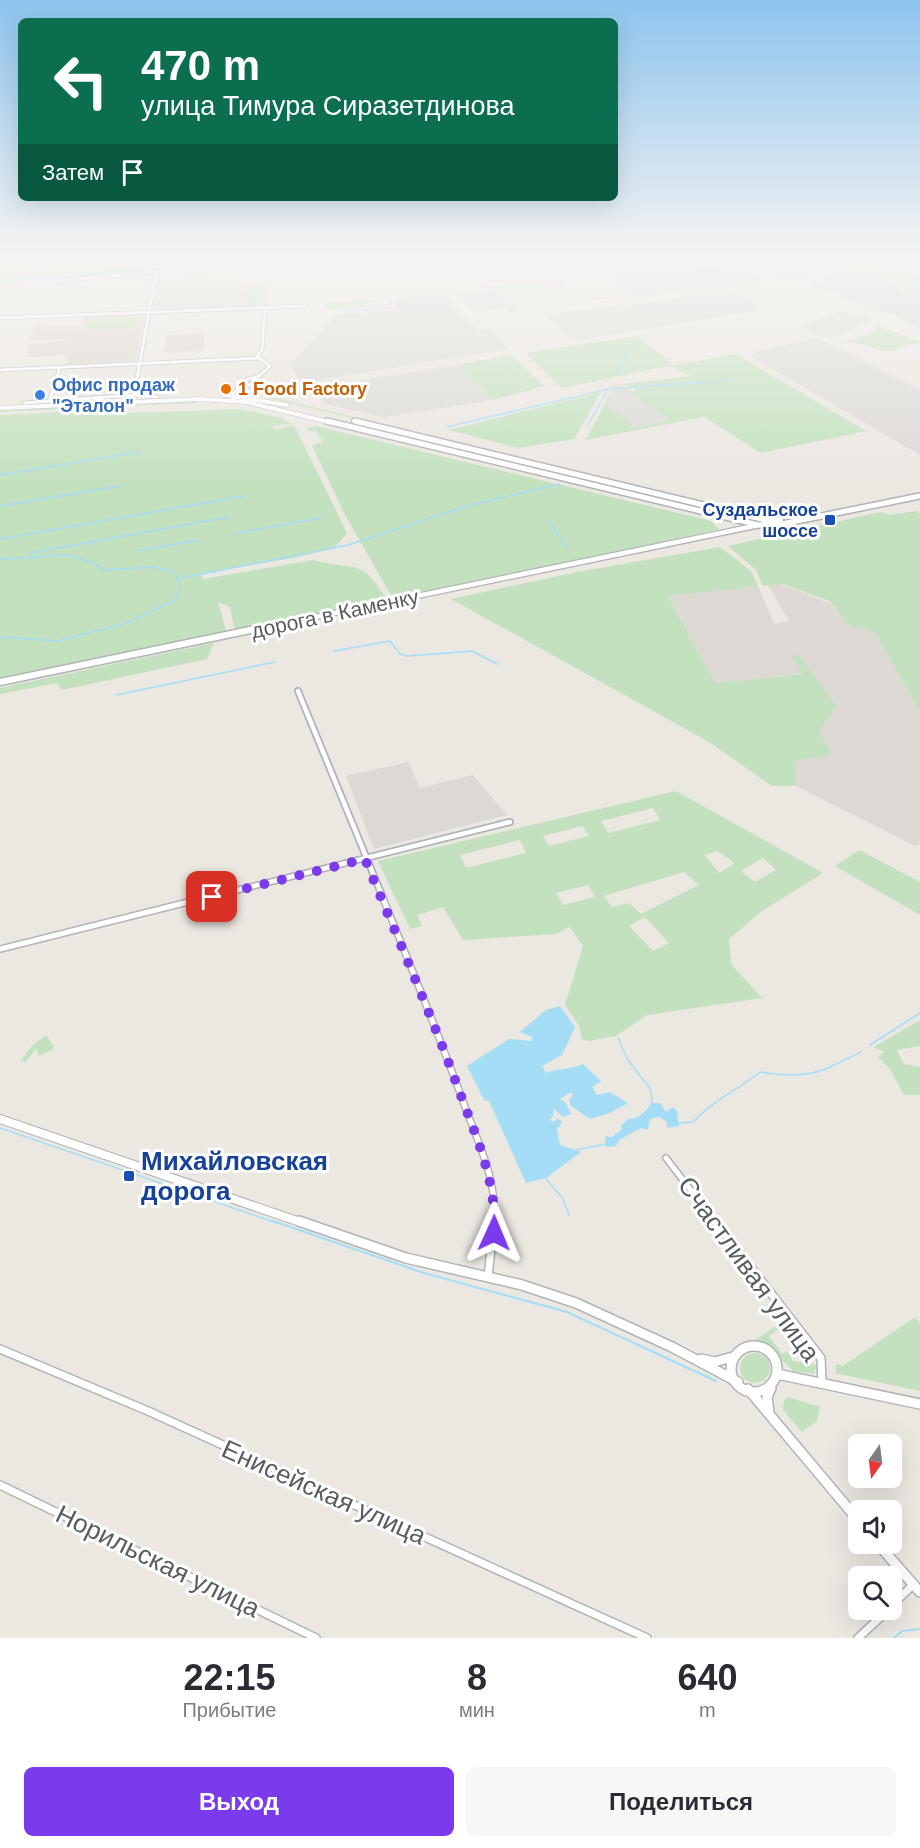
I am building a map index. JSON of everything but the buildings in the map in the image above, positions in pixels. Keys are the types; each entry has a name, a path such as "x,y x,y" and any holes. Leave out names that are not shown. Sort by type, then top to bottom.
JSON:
{"main road":[{"path":"0,406 240,396 774,523"},
{"path":"0,406 24,402 157,397 232,398 767,527"},
{"name":"дорога в Каменку","path":"767,527 774,523 920,494"}],"street":[{"path":"134,395 145,333"},
{"path":"240,396 270,366 257,356 262,350 263,333"},
{"path":"0,370 260,358"},
{"path":"50,399 60,367"},
{"path":"232,398 246,380 261,375"},
{"path":"24,402 134,395 157,397"},
{"name":"дорога в Каменку","path":"0,682 774,523"},
{"name":"дорога в Каменку","path":"669,545 767,527"},
{"path":"298,691 435,1025 490,1176 495,1211 488,1277"},
{"path":"0,949 510,822"},
{"path":"0,1119 406,1258 532,1288 576,1303 695,1358 748,1389 848,1508"},
{"name":"Счастливая улица","path":"666,1158 821,1359 822,1384"},
{"path":"695,1358 714,1362 733,1357 744,1347 760,1348 773,1359 777,1374 766,1402 771,1418"},
{"name":"Енисейская улица","path":"0,1348 148,1412 647,1638"},
{"path":"733,1357 732,1370 738,1382"},
{"path":"777,1374 920,1404"},
{"path":"748,1389 758,1392 771,1387"},
{"name":"Норильская улица","path":"0,1485 316,1638"},
{"path":"887,1554 917,1588 902,1598"},
{"path":"858,1638 877,1620"}],"shaded area":[{"path":"32,333 141,333 135,361 65,365 67,355 26,357 30,344 73,340 30,340"},
{"path":"205,333 203,351 164,352 167,335"},
{"path":"320,333 493,333 508,349 299,383 291,364"},
{"path":"565,333 619,333 573,341"},
{"path":"815,333 841,333 827,339"},
{"path":"818,338 920,390 920,455 752,357 758,351"},
{"path":"457,365 493,400 384,417 324,404 314,388"},
{"path":"623,384 669,421 635,427 605,403 612,385"},
{"path":"781,584 829,603 847,624 875,632 920,712 920,843 915,846 796,786 794,760 819,732 803,674 715,683 668,595 758,586 774,624 789,621 768,585"},
{"path":"408,762 420,788 473,775 507,815 374,849 346,776"}],"green space":[{"path":"870,333 899,333 920,341 920,345 910,343 893,351 882,351 867,345 845,342"},
{"path":"637,336 670,362 670,366 736,354 866,431 761,453 704,417 586,440 605,403 635,427 669,421 632,393 635,389 623,384 691,376 669,366 561,388 526,353"},
{"path":"511,355 544,386 493,400 457,365"},
{"path":"601,392 574,439 518,448 449,430"},
{"path":"255,395 279,399 705,502"},
{"path":"196,401 196,403 0,412 0,410"},
{"path":"118,409 126,413 240,409 282,418 292,424 271,426 276,430 294,425 347,533 338,544 329,549 201,574 203,579 313,560 363,571 370,576 387,600 235,631 230,607 218,602 227,634 0,681 0,415"},
{"path":"316,426 711,521 719,529 535,570 392,597 345,515 312,445 323,442 316,431 309,431 307,428"},
{"path":"916,511 920,514 920,712 875,632 847,624 829,601 783,584 763,586 756,570 728,546 881,512 890,515"},
{"path":"720,547 751,571 758,586 668,596 715,683 803,674 792,656 799,655 836,706 819,732 832,755 795,760 796,786 772,786 709,742 451,599 577,572"},
{"path":"214,643 207,659 62,690 57,683 0,694 0,688"},
{"path":"676,791 823,873 762,911 729,939 731,964 762,998 647,1015 616,1036 588,1041 582,1039 579,1026 565,1005 583,946 570,927 556,934 463,940 443,907 417,915 422,926 410,929 378,861","holes":["653,808 660,820 608,833 601,821","583,826 589,836 549,846 543,836","520,840 526,853 466,868 460,855","717,851 735,863 719,873 705,855","763,858 776,870 755,882 741,871","684,872 699,885 641,914 629,903 612,907 604,896","588,885 595,897 563,905 556,893","645,917 669,943 653,951 629,926"]},
{"path":"859,850 920,882 920,915 835,866"},
{"path":"920,1020 920,1046 897,1050 904,1064 920,1067 920,1095 904,1095 890,1069 878,1057 884,1052 874,1047"},
{"path":"46,1036 54,1046 53,1049 39,1056 36,1048 26,1062 20,1061 35,1043"},
{"path":"915,1317 920,1323 920,1391 824,1371 836,1373 836,1364 843,1366"},
{"path":"784,1321 791,1333 789,1336 782,1327 769,1336 782,1354 787,1351 793,1361 817,1365 819,1370 815,1369 814,1374 793,1371 770,1348 753,1341"},
{"path":"755,1353 766,1357 770,1368 766,1379 755,1383 744,1379 740,1368 744,1357"},
{"path":"788,1397 820,1407 817,1421 802,1432 783,1410 784,1401"}],"water":[{"path":"560,1006 575,1027 562,1055 542,1066 546,1073 583,1064 601,1081 592,1087 597,1095 610,1092 628,1103 610,1113 590,1119 571,1106 569,1099 573,1096 571,1092 560,1099 566,1103 571,1114 563,1117 554,1109 550,1120 554,1122 558,1118 562,1122 557,1130 560,1145 581,1152 546,1178 526,1183 489,1101 484,1100 467,1066 509,1039 532,1041 532,1037 520,1032 546,1010"},
{"path":"651,1103 660,1103 666,1112 673,1107 677,1111 679,1126 667,1128 667,1122 659,1117 650,1119 648,1130 641,1128 619,1140 616,1146 606,1147 605,1136 612,1137 622,1129 621,1126 628,1119 642,1114"}],"waterway":[{"path":"617,373 635,341"},
{"path":"608,389 734,380"},
{"path":"447,427 608,389"},
{"path":"588,425 608,389"},
{"path":"0,475 140,452"},
{"path":"178,579 348,545 470,505 560,484"},
{"path":"0,506 120,486"},
{"path":"0,539 244,496"},
{"path":"30,553 229,517"},
{"path":"232,534 320,518"},
{"path":"549,521 567,548"},
{"path":"137,551 199,540"},
{"path":"0,559 68,555 93,563 105,570 153,567 170,571 178,579"},
{"path":"0,637 57,641 127,623 175,600 181,588 178,579"},
{"path":"334,651 390,641 400,654 407,656 472,651 497,664"},
{"path":"116,695 275,662"},
{"path":"870,1045 920,1013"},
{"path":"618,1038 628,1060 651,1090 652,1103"},
{"path":"679,1123 693,1122 708,1108 760,1072 790,1075 813,1073 861,1052"},
{"path":"0,1128 277,1223"},
{"path":"575,1150 606,1144"},
{"path":"546,1179 563,1199 569,1215"},
{"path":"273,1221 424,1273 567,1312 716,1381"},
{"path":"894,1638 902,1631 920,1629"}],"place":[{"name":"1 Food Factory","path":"226,389"},
{"name":"Офис продаж \"Эталон\"","path":"40,395"},
{"name":"Суздальское шоссе","path":"830,520"},
{"name":"Михайловская дорога","path":"129,1176"}],"route":[{"path":"212,897 365,859 435,1025 490,1176 495,1211 494,1233"}]}
